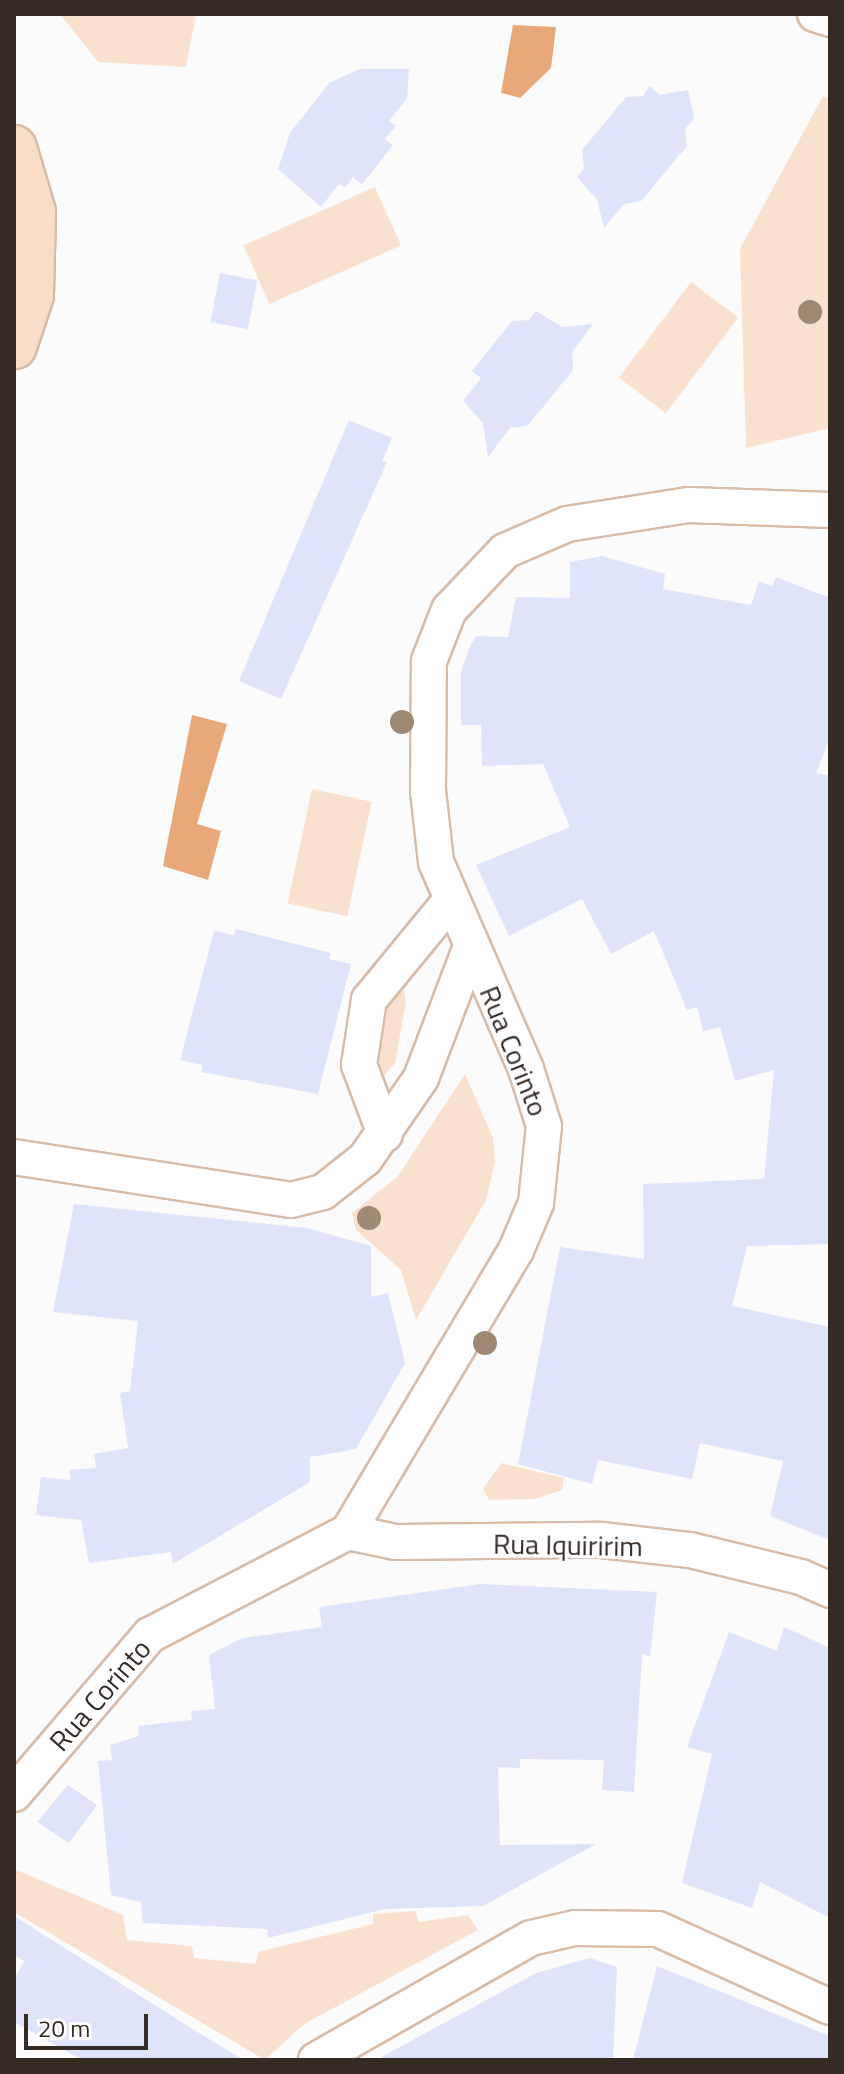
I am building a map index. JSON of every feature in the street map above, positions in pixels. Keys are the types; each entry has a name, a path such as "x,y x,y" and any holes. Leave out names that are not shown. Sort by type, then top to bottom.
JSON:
{"main road":[{"path":"14,148 33,212 31,295 14,346"}],"street":[{"path":"815,14 830,19"},
{"name":"Rua Corinto","path":"14,1794 150,1635 348,1532 516,1250 541,1180 544,1126 535,1097 470,949 436,862 428,791 429,661 465,588 505,551 567,524 689,505 829,511"},
{"path":"385,1134 359,1065 369,1000 451,900"},
{"path":"14,1157 307,1199 340,1182 385,1134 421,1078 470,949"},
{"name":"Rua Iquiririm","path":"348,1532 396,1542 601,1540 675,1549 801,1577 830,1590"},
{"path":"316,2060 531,1938 575,1928 658,1929 830,2007"}],"shaded area":[{"path":"60,14 196,14 186,67 98,62"},
{"path":"513,25 556,27 551,68 520,98 501,93"},
{"path":"823,96 830,99 830,428 746,448 740,249"},
{"path":"375,187 401,245 269,304 243,246"},
{"path":"691,282 738,318 666,413 619,378"},
{"path":"192,715 227,724 197,824 221,831 208,880 163,866"},
{"path":"312,789 372,802 347,916 288,903"},
{"path":"401,976 406,1002 395,1063 379,1082 370,1053 379,1000"},
{"path":"465,1074 493,1138 495,1162 486,1200 416,1320 401,1270 356,1230 352,1213 398,1176"},
{"path":"501,1463 564,1478 562,1490 535,1499 489,1500 483,1489"},
{"path":"14,1869 123,1915 127,1940 192,1946 194,1958 256,1964 258,1952 373,1924 373,1914 415,1911 419,1922 468,1915 478,1930 304,2024 265,2060 14,1912"}],"building":[{"path":"359,69 409,69 407,98 389,121 396,126 385,139 393,145 372,172 362,184 353,177 345,188 339,184 321,207 278,169 290,133 329,83"},
{"path":"650,86 660,95 688,90 694,118 685,129 687,146 641,201 624,204 604,228 597,200 577,177 584,168 582,150 626,97 643,96"},
{"path":"220,273 257,280 248,329 210,322"},
{"path":"536,311 562,327 593,324 572,352 573,370 527,426 510,428 488,457 483,423 463,401 481,378 472,371 512,321 529,320"},
{"path":"349,420 392,438 382,461 387,462 281,699 239,681"},
{"path":"602,556 665,574 663,589 751,605 759,581 772,586 776,577 830,598 830,737 816,773 830,776 830,1244 747,1246 732,1306 830,1327 830,1540 770,1516 783,1461 700,1443 692,1479 598,1460 592,1484 518,1464 560,1247 644,1259 643,1184 764,1179 774,1070 735,1081 720,1027 703,1031 697,1007 687,1010 654,931 611,954 582,899 509,936 476,865 570,827 543,764 482,766 481,725 461,725 461,672 470,646 476,636 508,637 516,597 570,598 570,562"},
{"path":"236,929 331,953 329,959 351,964 318,1094 201,1072 203,1065 180,1060 214,931 234,935"},
{"path":"74,1204 307,1228 371,1246 371,1297 388,1293 405,1363 356,1449 310,1457 310,1482 173,1564 171,1552 89,1563 81,1520 36,1515 41,1477 71,1480 69,1470 96,1468 94,1454 128,1448 120,1393 130,1391 138,1321 53,1312"},
{"path":"480,1584 657,1592 650,1657 642,1653 634,1792 602,1790 604,1760 520,1759 520,1768 498,1767 500,1845 596,1844 483,1906 385,1909 268,1938 267,1929 143,1923 141,1902 111,1895 98,1761 112,1760 110,1745 139,1736 138,1726 192,1720 191,1711 215,1709 209,1655 243,1638 322,1627 319,1607"},
{"path":"784,1627 830,1648 830,1918 760,1882 752,1908 682,1883 712,1754 687,1747 729,1632 777,1651"},
{"path":"68,1785 97,1805 69,1843 37,1822"},
{"path":"14,1916 244,2060 82,2060 14,2022 14,1980 24,1961 14,1955"},
{"path":"590,1958 617,1967 613,2060 376,2060 536,1973"},
{"path":"657,1966 830,2036 830,2060 633,2060"}]}
